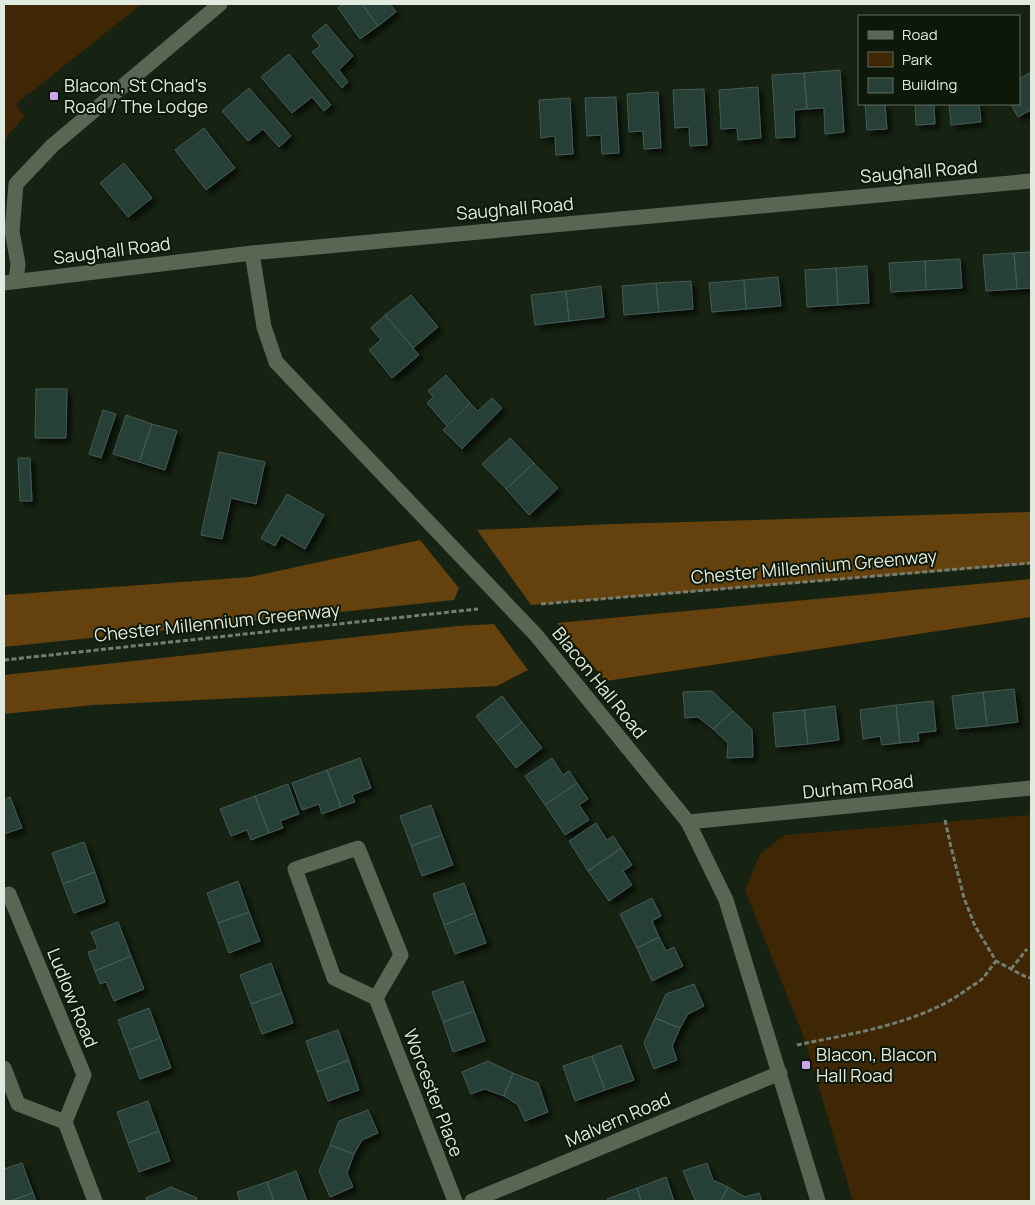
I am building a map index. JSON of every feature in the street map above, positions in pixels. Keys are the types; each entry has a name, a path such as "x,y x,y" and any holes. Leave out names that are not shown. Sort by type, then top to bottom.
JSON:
{"street":[{"path":"10,282 18,264 12,231 16,184 52,146 220,4"},
{"name":"Saughall Road","path":"10,282 252,252 1031,181"},
{"name":"Blacon Hall Road","path":"252,252 264,327 276,362 536,635 688,822 726,900 818,1201"},
{"name":"Durham Road","path":"688,822 1031,788"},
{"path":"358,848 401,955 376,998 334,978 295,869 358,848"},
{"name":"Ludlow Road","path":"4,897 9,894 84,1076 65,1122"},
{"name":"Worcester Place","path":"376,998 455,1201"},
{"path":"4,1068 18,1104 65,1122 95,1201"},
{"name":"Malvern Road","path":"472,1201 780,1073"}],"path":[{"name":"Chester Millennium Greenway","path":"600,598 1031,563"},
{"name":"Chester Millennium Greenway","path":"4,660 432,614"},
{"path":"941,797 964,898 975,926 996,961 1031,978"},
{"path":"1011,969 1027,949"},
{"path":"772,1050 849,1034 930,1012 960,995 981,980 996,961"}],"green space":[{"path":"4,4 142,4 16,104 24,117 9,134 4,143"},
{"path":"1031,815 1031,1201 853,1201 804,1038 745,890 760,854 785,835"}],"shaded area":[{"path":"1031,512 1031,564 531,605 477,530 613,524"},
{"path":"420,540 459,588 454,600 4,647 4,595 250,577"},
{"path":"1031,579 1031,617 606,681 557,623"},
{"path":"494,624 528,670 497,686 94,705 4,714 4,675 458,626"}],"building":[{"path":"344,4 362,4 378,26 360,39 338,8"},
{"path":"362,4 390,4 396,12 378,26"},
{"path":"326,24 353,56 339,70 348,82 342,88 312,52 320,46 312,36"},
{"path":"289,54 331,105 324,111 312,97 292,113 261,77"},
{"path":"840,70 844,132 825,134 824,108 807,109 804,73"},
{"path":"1031,72 1031,110 1018,117 1012,105 1020,105 1020,78"},
{"path":"804,73 807,109 794,110 795,137 776,138 772,75"},
{"path":"758,87 761,138 738,140 737,128 721,129 719,90"},
{"path":"249,88 291,136 279,147 263,129 248,141 222,111"},
{"path":"704,89 707,145 690,146 689,127 675,128 673,90"},
{"path":"658,92 661,148 644,149 643,131 629,132 627,94"},
{"path":"616,97 619,153 602,154 601,135 587,136 585,98"},
{"path":"570,98 573,154 556,155 555,136 541,138 539,100"},
{"path":"865,105 885,105 887,129 867,130"},
{"path":"915,105 934,105 935,124 916,125"},
{"path":"949,105 979,105 981,122 951,125"},
{"path":"204,128 235,168 206,190 175,150"},
{"path":"124,163 152,198 128,217 100,183"},
{"path":"1031,252 1031,288 1017,289 1014,253"},
{"path":"1014,253 1017,289 986,291 983,255"},
{"path":"960,259 962,288 926,290 925,261"},
{"path":"925,261 926,290 891,292 889,263"},
{"path":"867,266 869,303 838,305 836,268"},
{"path":"836,268 838,305 807,307 805,270"},
{"path":"778,277 781,306 746,309 744,280"},
{"path":"744,280 746,309 712,312 709,283"},
{"path":"691,281 693,309 659,312 656,283"},
{"path":"656,283 659,312 624,315 622,286"},
{"path":"601,286 604,317 569,321 566,291"},
{"path":"566,291 569,321 535,325 531,295"},
{"path":"411,295 438,327 413,348 385,315"},
{"path":"385,315 419,355 392,378 369,350 381,340 371,328"},
{"path":"446,375 470,403 447,426 427,403 433,397 428,391"},
{"path":"36,389 67,389 66,438 35,438"},
{"path":"492,398 502,408 462,449 443,430 470,403 478,411"},
{"path":"103,410 116,414 101,458 89,454"},
{"path":"126,415 152,424 139,462 113,454"},
{"path":"152,424 177,431 165,470 139,462"},
{"path":"510,438 534,463 506,489 482,464"},
{"path":"219,452 265,462 256,504 231,498 222,539 201,535"},
{"path":"18,458 30,458 32,501 20,501"},
{"path":"534,463 558,488 529,515 506,489"},
{"path":"287,494 324,515 305,549 281,535 275,546 261,538"},
{"path":"1014,689 1018,722 987,726 983,692"},
{"path":"712,691 733,711 713,729 698,717 685,718 683,692"},
{"path":"983,692 987,726 956,729 952,696"},
{"path":"502,696 522,722 496,742 476,716"},
{"path":"933,701 936,731 918,733 919,741 900,743 896,705"},
{"path":"896,705 900,743 882,745 880,736 863,739 860,710"},
{"path":"835,706 839,740 808,744 804,710"},
{"path":"804,710 808,744 776,747 773,713"},
{"path":"733,711 752,729 753,757 727,758 728,743 713,729"},
{"path":"522,722 542,748 516,768 496,742"},
{"path":"360,758 371,788 352,795 355,802 341,807 327,770"},
{"path":"552,758 563,775 569,771 577,783 545,805 525,776"},
{"path":"327,770 341,807 322,814 319,804 302,810 292,783"},
{"path":"577,783 588,799 579,805 589,820 565,835 545,805"},
{"path":"288,784 299,814 280,821 283,828 269,833 255,796"},
{"path":"255,796 269,833 251,840 247,830 231,836 220,809"},
{"path":"10,797 22,828 4,834 4,800"},
{"path":"431,805 442,835 411,846 400,816"},
{"path":"596,823 607,840 613,836 621,848 588,871 569,841"},
{"path":"442,835 453,865 422,876 411,846"},
{"path":"84,842 95,872 63,884 52,853"},
{"path":"621,848 632,865 623,871 632,885 609,901 588,871"},
{"path":"95,872 105,902 74,913 63,884"},
{"path":"238,881 249,912 218,923 207,893"},
{"path":"464,883 475,913 444,925 433,894"},
{"path":"652,898 661,916 652,921 659,937 637,948 620,914"},
{"path":"249,912 260,941 229,953 218,923"},
{"path":"475,913 486,943 455,954 444,925"},
{"path":"118,922 131,956 95,971 88,952 98,949 91,932"},
{"path":"659,937 666,951 674,947 683,966 652,981 637,948"},
{"path":"131,956 144,989 114,1001 106,982 100,984 95,971"},
{"path":"271,963 282,993 251,1004 240,975"},
{"path":"463,981 474,1011 443,1022 432,992"},
{"path":"694,984 704,1006 688,1014 680,1028 655,1018 666,994"},
{"path":"282,993 293,1023 262,1034 251,1004"},
{"path":"149,1008 160,1038 129,1050 118,1020"},
{"path":"474,1011 485,1041 453,1052 443,1022"},
{"path":"655,1018 680,1028 672,1046 677,1060 654,1069 644,1043"},
{"path":"338,1030 349,1060 317,1072 306,1041"},
{"path":"160,1038 171,1068 140,1079 129,1050"},
{"path":"621,1045 634,1080 605,1090 592,1056"},
{"path":"592,1056 605,1090 575,1101 563,1066"},
{"path":"349,1060 359,1090 328,1101 317,1072"},
{"path":"488,1061 513,1073 504,1096 485,1089 471,1094 462,1072"},
{"path":"513,1073 538,1083 548,1112 525,1121 518,1105 504,1096"},
{"path":"148,1101 159,1131 128,1143 117,1112"},
{"path":"368,1110 378,1133 362,1140 354,1154 330,1145 339,1121"},
{"path":"159,1131 170,1161 139,1172 128,1143"},
{"path":"330,1145 354,1154 347,1173 353,1187 330,1197 319,1171"},
{"path":"22,1163 33,1193 10,1201 4,1201 4,1169"},
{"path":"707,1163 713,1180 728,1187 721,1201 695,1200 683,1171"},
{"path":"296,1171 307,1201 274,1201 267,1182"},
{"path":"666,1177 674,1201 641,1201 637,1188"},
{"path":"267,1182 274,1201 240,1201 237,1192"},
{"path":"171,1187 197,1198 196,1201 147,1201 146,1198"},
{"path":"728,1187 745,1197 759,1193 762,1201 721,1201"},
{"path":"637,1188 641,1201 608,1201 607,1199"},
{"path":"33,1193 36,1201 10,1201"}],"place":[{"name":"Blacon, St Chad's Road / The Lodge","path":"54,96"},
{"name":"Blacon, Blacon Hall Road","path":"806,1065"}]}
